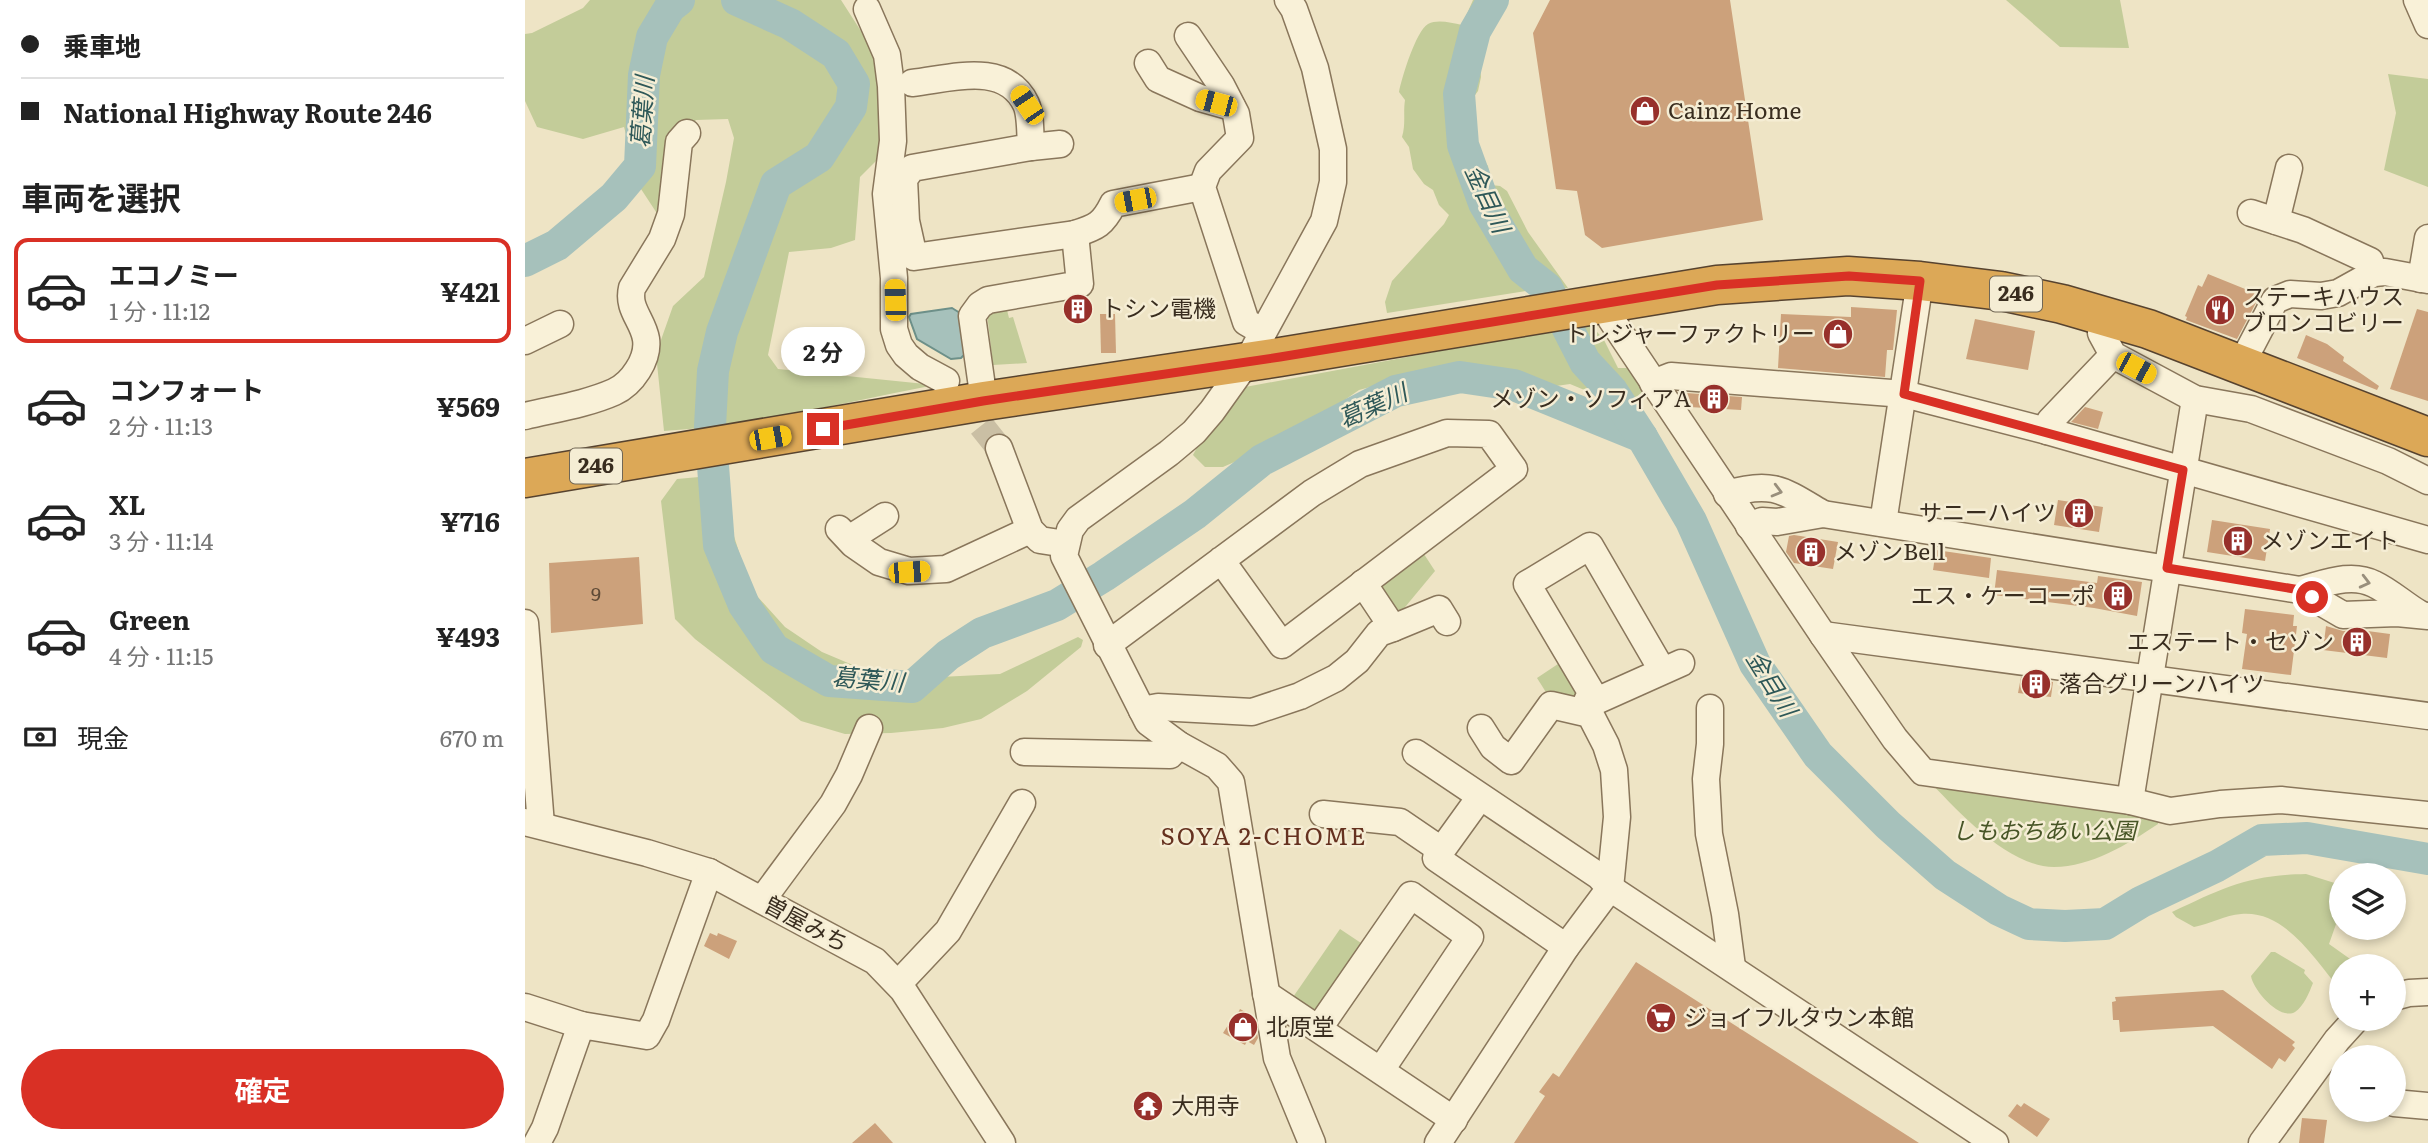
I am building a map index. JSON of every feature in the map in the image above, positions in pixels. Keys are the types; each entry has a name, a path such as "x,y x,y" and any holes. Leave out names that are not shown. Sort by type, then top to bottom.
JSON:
{"highway":[{"name":"246","path":"525,478 983,401 1255,347 1528,315 1596,313 1717,285 1849,276 2001,291 2062,304 2148,329 2428,437"}],"street":[{"path":"1289,0 1315,68 1333,149 1333,182 1324,221 1255,347 1194,432 1126,486 1078,519 1070,530 1065,556 1148,722 1179,745 1217,766 1231,782 1277,1058 1312,1143"},
{"path":"2417,0 2428,25"},
{"path":"867,9 887,55 891,86 893,141 886,194 914,257 1075,234 1094,228 1105,219 1113,204 1202,187"},
{"path":"1188,36 1236,114 1240,138 1208,171 1202,187 1255,347"},
{"path":"1148,63 1158,79 1201,98 1232,107"},
{"path":"912,83 985,74 1003,79 1015,87 1027,105 1031,147"},
{"path":"525,416 616,391 633,377 642,363 646,339 632,310 630,297 632,288 662,239 671,214 679,142 687,134"},
{"path":"946,381 920,367 899,345 894,329 892,312 895,300 898,222 904,179 912,168 1060,144"},
{"path":"2276,221 2289,168"},
{"path":"2251,213 2303,230 2370,261 2374,273"},
{"path":"983,401 972,316 980,305 988,300 1080,284 1075,234"},
{"path":"2241,365 2275,300 2290,294 2321,296 2338,293 2374,273 2385,272 2424,279 2428,238"},
{"path":"1883,523 1920,281"},
{"path":"1596,313 1653,383 1895,739 1923,772 2130,801 2170,811 2281,800 2428,815"},
{"path":"525,341 560,324"},
{"path":"2047,431 2050,421 2107,344 2195,399 2251,409 2388,461 2428,481"},
{"path":"1653,383 1671,376 1904,394 2047,431 2428,540"},
{"path":"2130,801 2195,399"},
{"path":"1104,638 1221,560 1312,494 1360,464 1447,433 1489,434 1514,468 1282,645 1221,560"},
{"path":"999,448 1030,530 1040,540 1066,544"},
{"path":"1727,494 1752,486 1781,489 1823,514"},
{"path":"1749,526 1762,521 1777,522 1823,514 2300,590 2343,615 2425,615"},
{"path":"885,516 844,534 853,544 879,562 909,572 946,569 1030,530"},
{"path":"1438,1143 1566,947 1610,888 1617,817 1613,770 1606,745 1588,710 1591,692 1527,584 1590,546 1672,667 1588,710 1551,705 1511,761 1493,747 1481,729"},
{"path":"2300,590 2342,579 2360,579 2374,583 2425,615"},
{"path":"1363,583 1394,628"},
{"path":"1142,710 1158,707 1252,712 1300,696 1336,678 1357,661 1379,634 1439,609 1447,622"},
{"path":"525,623 533,823"},
{"path":"1823,635 2428,716"},
{"path":"1710,708 1706,779 1709,834 1725,914 1732,967"},
{"path":"762,900 833,804 869,729"},
{"path":"1024,752 1170,755 1179,745"},
{"path":"1416,753 1599,876 1610,888 1995,1143"},
{"path":"1480,797 1436,858 1566,947"},
{"path":"899,984 948,930 1022,803"},
{"path":"1339,810 1400,822 1441,850"},
{"name":"曽屋みち","path":"533,823 709,872 875,961 899,984 1002,1143"},
{"path":"525,1007 581,1025 647,1035 656,1020 709,872"},
{"path":"1319,1028 1411,895 1470,937 1381,1070"},
{"path":"2406,994 2428,992"},
{"path":"1266,994 1454,1120"},
{"path":"525,1139 535,1143 545,1128 581,1025"},
{"path":"2262,1143 2329,1064"},
{"path":"2406,1104 2428,1105"}],"green space":[{"path":"590,0 841,0 875,53 886,131 879,158 860,177 855,240 831,248 789,252 768,355 778,369 935,385 732,424 664,431 656,354 673,306 704,277 734,138 728,119 696,120 673,148 662,221 641,189 624,127 583,139 537,127 525,101 525,34 583,8"},
{"path":"1473,0 1492,0 1478,91 1469,103 1479,155 1488,166 1491,185 1500,186 1507,191 1528,232 1568,288 1532,290 1387,313 1385,302 1392,281 1449,215 1439,205 1433,190 1424,184 1413,169 1409,147 1402,137 1405,100 1399,92 1410,55 1423,28 1436,22 1462,25"},
{"path":"2006,0 2120,0 2129,48 2060,47"},
{"path":"2388,74 2428,79 2428,187 2384,170 2396,113"},
{"path":"1007,310 1009,318 1013,317 1027,363 993,365 987,313"},
{"path":"1575,326 1592,326 1604,340 1618,368 1629,368 1645,388 1634,402 1618,404 1570,384 1556,386 1496,368 1451,369 1359,390 1309,425 1273,445 1223,467 1205,467 1193,455 1202,438 1245,387"},
{"path":"710,476 719,489 746,574 756,595 785,627 822,652 867,671 940,677 1000,674 1078,637 1083,640 1081,647 1027,691 981,719 943,728 845,734 801,721 695,639 675,619 661,501 677,479"},
{"path":"1420,548 1435,571 1396,618 1375,581"},
{"path":"1564,660 1581,699 1549,697 1537,678"},
{"name":"しもおちあい公園","path":"1927,779 2159,813 2158,824 2095,859 2068,866 2037,864 2019,858 1985,835"},
{"path":"2306,874 2329,881 2329,944 2343,954 2329,954 2329,975 2298,940 2272,920 2241,914 2194,927 2172,912 2236,884"},
{"path":"1340,929 1367,947 1322,1015 1291,1000"},
{"path":"2271,952 2305,970 2304,973 2313,983 2304,1003 2295,1012 2282,1012 2268,1003 2253,982 2251,976"}],"water":[{"path":"952,308 960,313 966,353 961,358 951,359 917,339 909,317 911,314"}],"building":[{"name":"Cainz Home","path":"1550,0 1730,0 1763,220 1602,248 1585,235 1577,191 1556,189 1533,33"},
{"name":"ステーキハウス ブロンコビリー","path":"2208,274 2260,295 2237,339 2186,320 2185,316 2198,285 2202,287"},
{"name":"トレジャーファクトリー","path":"1851,307 1897,310 1893,350 1887,350 1885,377 1778,368 1781,314 1851,317"},
{"path":"2417,309 2428,312 2428,401 2390,389"},
{"path":"1100,314 1115,314 1116,353 1101,353"},
{"path":"1975,319 2035,331 2028,370 1966,359"},
{"path":"2306,335 2327,344 2344,357 2343,361 2379,386 2377,390 2297,358"},
{"name":"メゾン・ソフィアA","path":"1686,393 1742,397 1741,410 1689,407"},
{"path":"2085,407 2103,412 2098,429 2071,422"},
{"name":"サニーハイツ","path":"2058,500 2103,507 2099,532 2054,525"},
{"name":"メゾンエイト","path":"2212,520 2270,529 2265,561 2207,552"},
{"name":"メゾンBell","path":"1789,536 1838,542 1833,569 1794,563 1786,552"},
{"path":"1936,550 1991,558 1989,578 1933,570"},
{"path":"639,557 643,624 551,633 549,563"},
{"path":"1997,570 2097,583 2098,576 2142,582 2137,616 1994,595"},
{"path":"2245,609 2294,615 2293,626 2297,626 2291,675 2242,669 2247,634 2242,633"},
{"name":"エステート・セゾン","path":"2326,626 2343,631 2390,634 2387,658 2323,650"},
{"name":"落合グリーンハイツ","path":"2021,677 2053,682 2051,697 2018,693"},
{"path":"710,933 717,936 718,933 737,941 729,959 704,946"},
{"name":"ジョイフルタウン本館","path":"1636,962 1919,1143 1514,1143 1545,1096 1539,1092 1553,1073 1559,1077"},
{"path":"2223,990 2295,1042 2292,1045 2295,1048 2285,1062 2279,1058 2272,1069 2213,1026 2120,1032 2119,1020 2113,1020 2112,1002 2116,1001 2115,997"},
{"name":"北原堂","path":"1240,1009 1254,1017 1258,1038 1254,1045 1247,1041 1245,1045 1223,1033"},
{"path":"2024,1103 2050,1119 2037,1137 2008,1116 2017,1104 2021,1107"},
{"path":"2302,1118 2327,1120 2324,1143 2299,1143"},
{"path":"875,1123 893,1143 852,1143"}],"waterway":[{"name":"葛葉川","path":"525,261 557,245 614,197 640,166 644,75 652,37 670,7 679,0"},
{"name":"葛葉川","path":"737,0 790,24 836,54 854,84 851,107 819,157 776,184 722,332 713,371 710,426 719,545 744,605 774,649 829,681 912,687 948,655 982,633 1057,605 1104,576 1195,514 1262,460 1396,391 1460,377 1514,385 1642,437"},
{"name":"金目川","path":"1493,0 1475,31 1459,94 1463,145 1484,203 1523,269 1547,288 1585,362 1612,391 1642,437 1691,521 1755,664 1818,755 1888,825 1945,875 1999,910 2029,924 2105,924 2141,902 2217,866 2262,840 2307,838 2428,859"}],"tunnel":[{"path":"957,395 999,448"}],"place":[{"name":"Cainz Home","path":"1645,111"},
{"name":"トシン電機","path":"1078,309"},
{"name":"ステーキハウス ブロンコビリー","path":"2220,310"},
{"name":"トレジャーファクトリー","path":"1838,334"},
{"name":"メゾン・ソフィアA","path":"1714,399"},
{"name":"サニーハイツ","path":"2079,513"},
{"name":"メゾンエイト","path":"2238,541"},
{"name":"メゾンBell","path":"1811,552"},
{"name":"エス・ケーコーポ","path":"2118,596"},
{"name":"エステート・セゾン","path":"2357,642"},
{"name":"落合グリーンハイツ","path":"2036,684"},
{"name":"ジョイフルタウン本館","path":"1661,1018"},
{"name":"北原堂","path":"1243,1027"},
{"name":"大用寺","path":"1148,1106"}],"district":[{"name":"SOYA 2-CHOME","path":"1264,837"}],"route":[{"path":"823,429 983,401 1280,357 1717,285 1849,276 1920,281 1904,394 2183,470 2167,568 2300,590 2312,597"}]}
